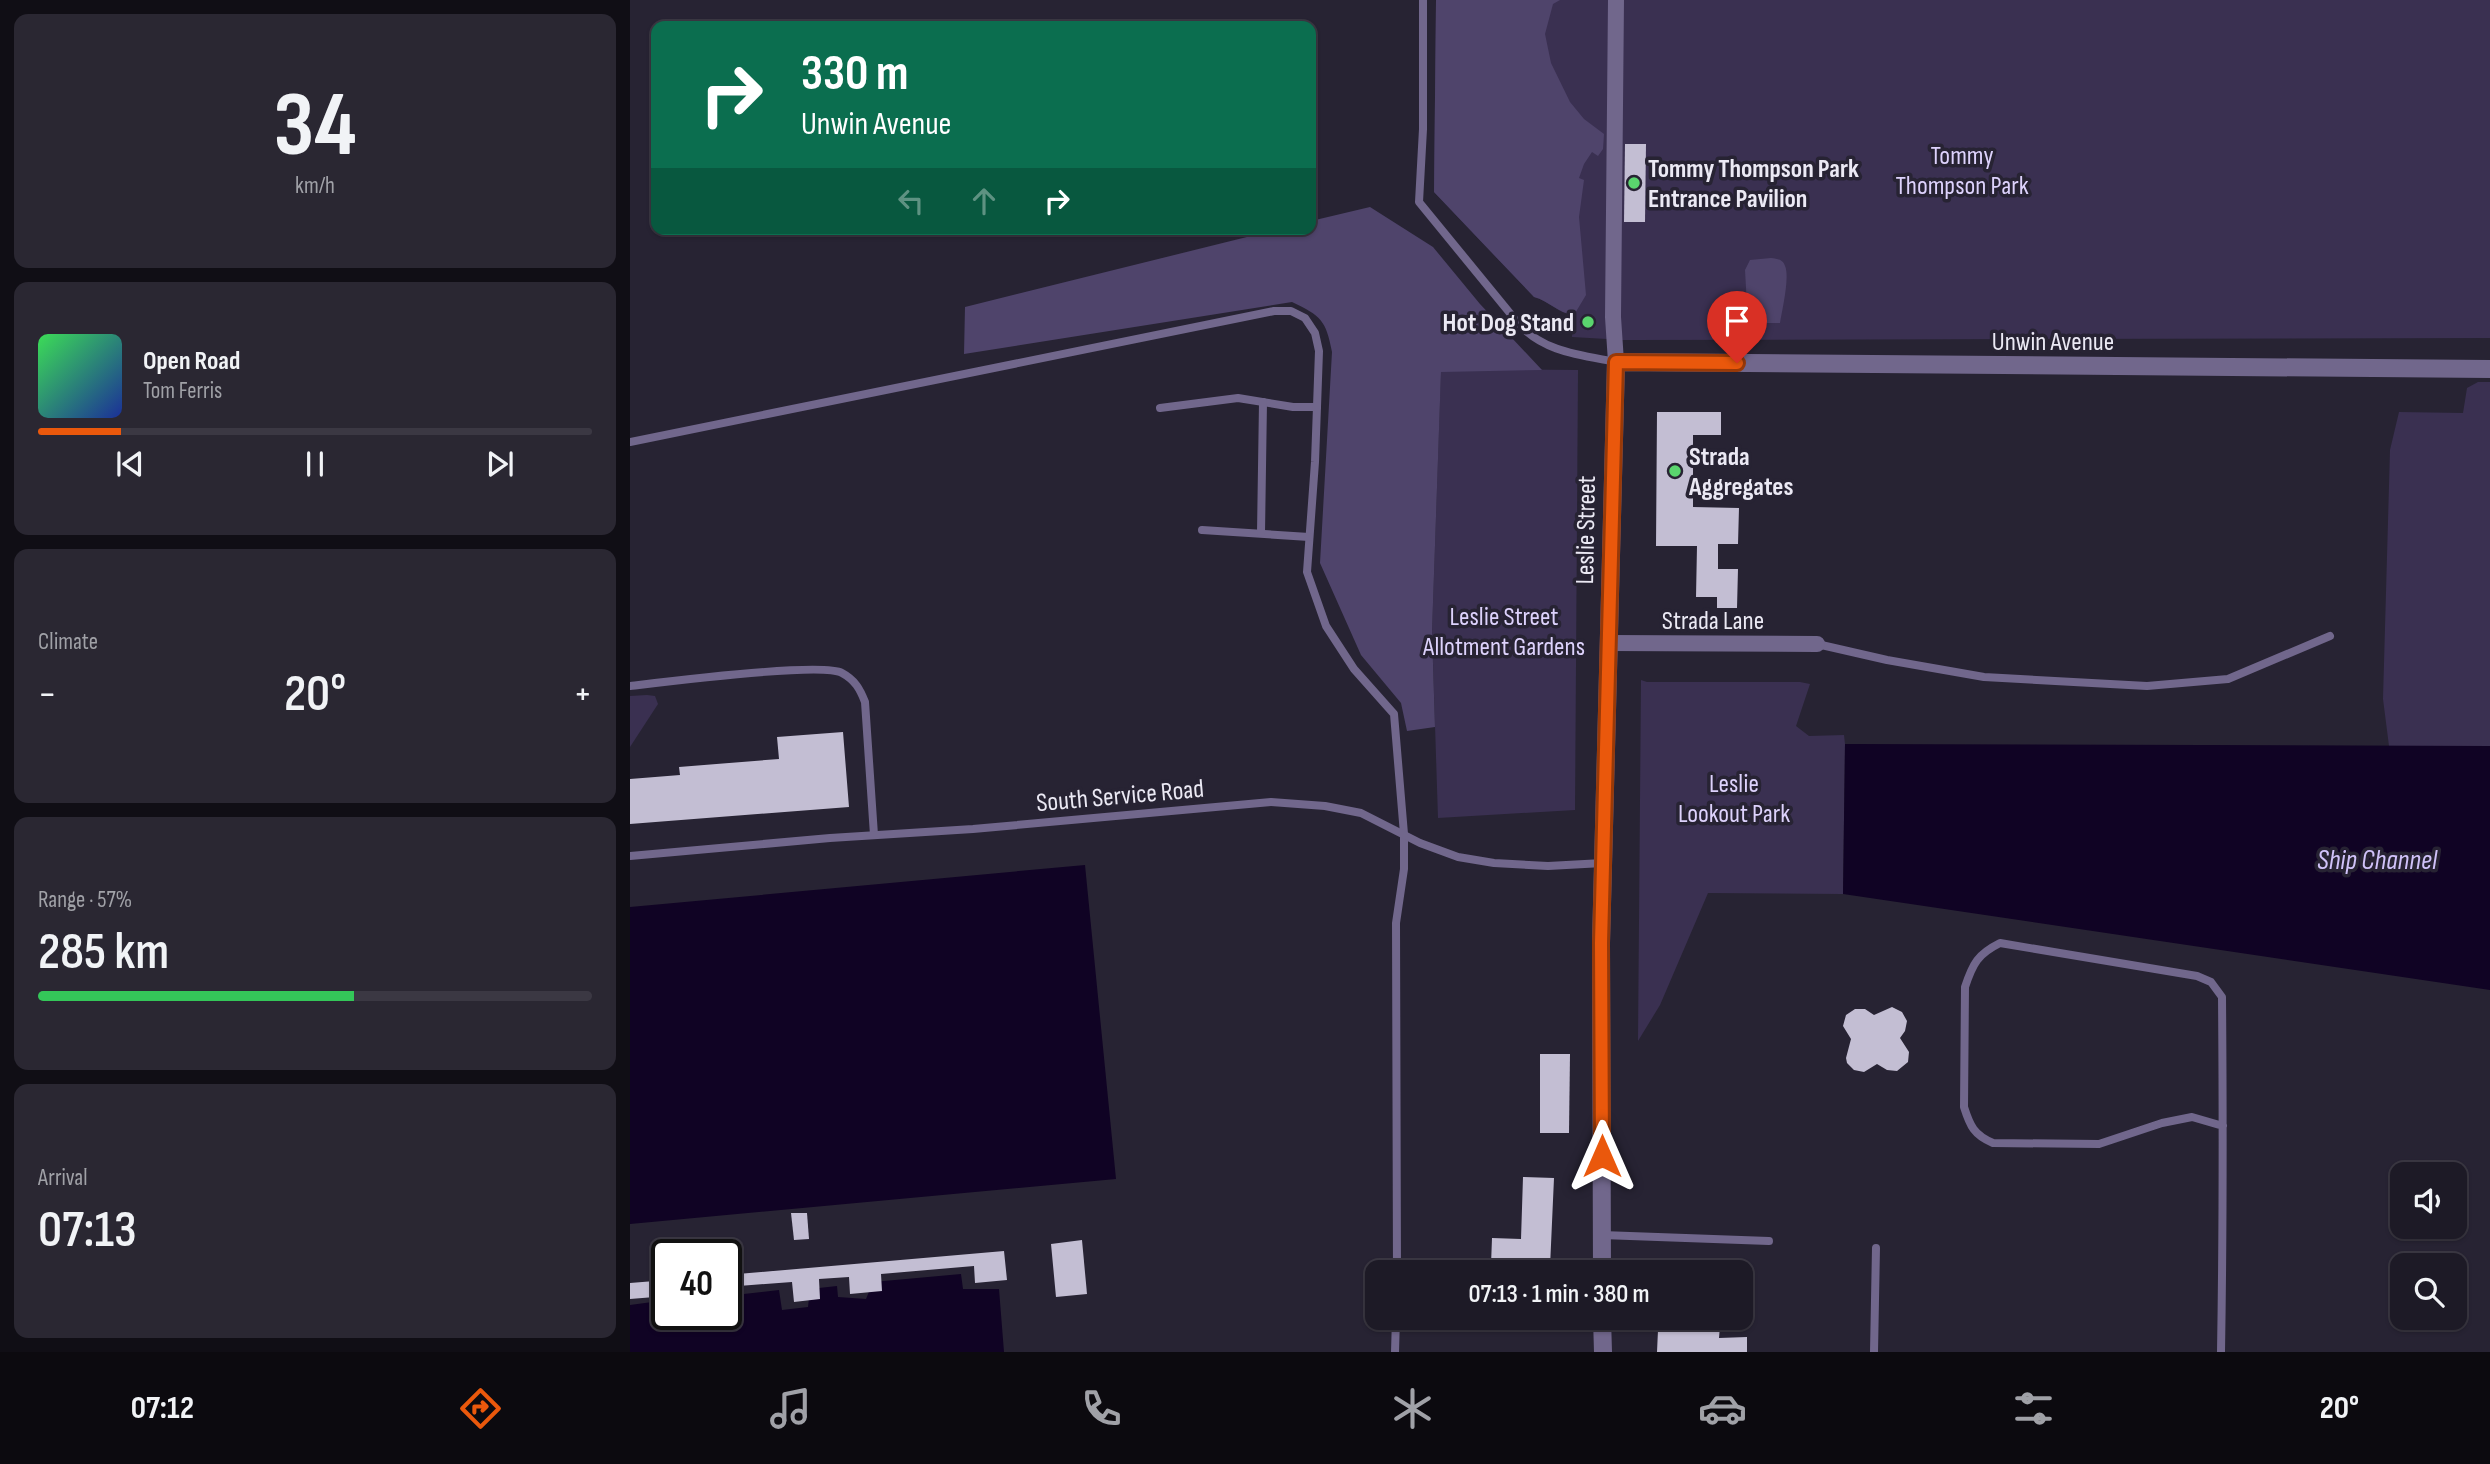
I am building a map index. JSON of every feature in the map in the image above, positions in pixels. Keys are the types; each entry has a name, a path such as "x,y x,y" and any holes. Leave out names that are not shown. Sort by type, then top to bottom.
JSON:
{"street":[{"name":"Leslie Street","path":"1602,1260 1601,943 1616,362 1613,317 1616,0"},
{"name":"Unwin Avenue","path":"1616,362 2490,369"},
{"name":"Strada Lane","path":"1609,643 1817,644"},
{"path":"1602,1330 1603,1352"}],"lane":[{"path":"1423,0 1423,129 1419,202 1533,338 1550,347 1616,362"},
{"path":"630,442 1277,310 1300,314 1315,333 1319,358 1307,572 1326,626 1354,668 1394,714 1404,834 1404,869 1396,923 1397,1260"},
{"path":"1160,408 1238,398 1317,408"},
{"path":"1261,533 1263,402"},
{"path":"1202,530 1309,537"},
{"path":"1817,644 1887,660 1984,677 2147,686 2228,680 2330,636"},
{"path":"630,686 805,670 840,671 859,686 864,702 873,835"},
{"name":"South Service Road","path":"630,856 1271,802 1325,806 1361,813 1420,844 1458,857 1494,863 1548,866 1603,863"},
{"path":"2221,1352 2223,1126 2222,997 2211,982 2197,976 2000,943 1983,952 1971,969 1965,986 1964,1107 1970,1125 1978,1137 1993,1143 2099,1144 2162,1123 2192,1117 2223,1126"},
{"path":"1602,1235 1769,1241"},
{"path":"1874,1352 1877,1248"},
{"path":"1395,1352 1396,1330"}],"green space":[{"name":"Tommy Thompson Park","path":"1436,0 2490,0 2490,338 1624,340 1572,337 1573,315 1534,297 1434,192"},
{"name":"Leslie Street Allotment Gardens","path":"1441,369 1578,370 1575,810 1438,818 1432,632"},
{"path":"2478,382 2490,382 2490,746 2389,746 2383,699 2390,450 2399,412 2463,413 2467,388"},
{"name":"Leslie Lookout Park","path":"1641,680 1810,684 1796,726 1809,736 1844,735 1845,744 1843,894 1708,893 1660,1005 1638,1041"},
{"path":"630,696 655,696 658,704 630,747"}],"shaded area":[{"path":"1436,0 1560,0 1553,4 1545,34 1551,63 1570,102 1584,119 1604,134 1603,149 1598,156 1592,152 1579,178 1584,180 1579,217 1586,295 1574,315 1534,297 1434,192"},
{"path":"1370,207 1433,247 1480,304 1542,370 1441,372 1432,632 1435,727 1407,731 1401,703 1361,655 1320,563 1332,352 1321,320 1310,311 1292,302 964,354 965,307 1255,235 1316,235 1316,220"},
{"path":"1771,258 1783,262 1786,271 1780,323 1748,323 1745,270 1750,260"}],"water":[{"name":"Ship Channel","path":"1845,744 2490,746 2490,990 1843,894"},
{"path":"1085,865 1116,1179 630,1224 630,907"},
{"path":"961,1274 963,1289 999,1289 1004,1352 630,1352 630,1305 651,1302 651,1330 742,1330 742,1294 779,1290 782,1310 808,1307 810,1289 837,1286 838,1297 866,1299 873,1282"}],"building":[{"name":"Tommy Thompson Park Entrance Pavilion","path":"1625,144 1646,144 1645,222 1624,222"},
{"name":"Strada Aggregates","path":"1657,412 1721,412 1721,435 1693,435 1693,507 1739,508 1738,544 1718,544 1718,569 1738,569 1737,608 1717,608 1717,597 1696,597 1697,546 1656,546"},
{"path":"843,732 849,807 630,824 630,779 680,775 679,767 779,759 777,737"},
{"path":"1892,1007 1902,1012 1907,1021 1900,1038 1909,1052 1908,1062 1897,1071 1887,1070 1877,1064 1864,1072 1854,1070 1846,1058 1851,1039 1843,1026 1846,1015 1855,1009 1865,1009 1874,1015"},
{"path":"1540,1054 1570,1054 1569,1133 1540,1133"},
{"path":"1523,1177 1554,1178 1550,1260 1491,1260 1492,1238 1521,1239"},
{"path":"791,1213 807,1213 809,1239 794,1240"},
{"path":"1082,1240 1087,1294 1056,1297 1051,1244"},
{"path":"1004,1251 1007,1280 975,1283 974,1266 881,1274 882,1291 850,1294 849,1277 819,1279 820,1299 794,1302 792,1282 742,1286 742,1274"},
{"path":"651,1281 651,1297 630,1299 630,1283"},
{"path":"1658,1330 1720,1330 1719,1338 1747,1337 1747,1352 1657,1352"}],"place":[{"name":"Tommy Thompson Park Entrance Pavilion","path":"1634,183"},
{"name":"Hot Dog Stand","path":"1588,322"},
{"name":"Strada Aggregates","path":"1675,471"}],"route":[{"path":"1602,1156 1601,943 1616,362 1737,363"}]}
